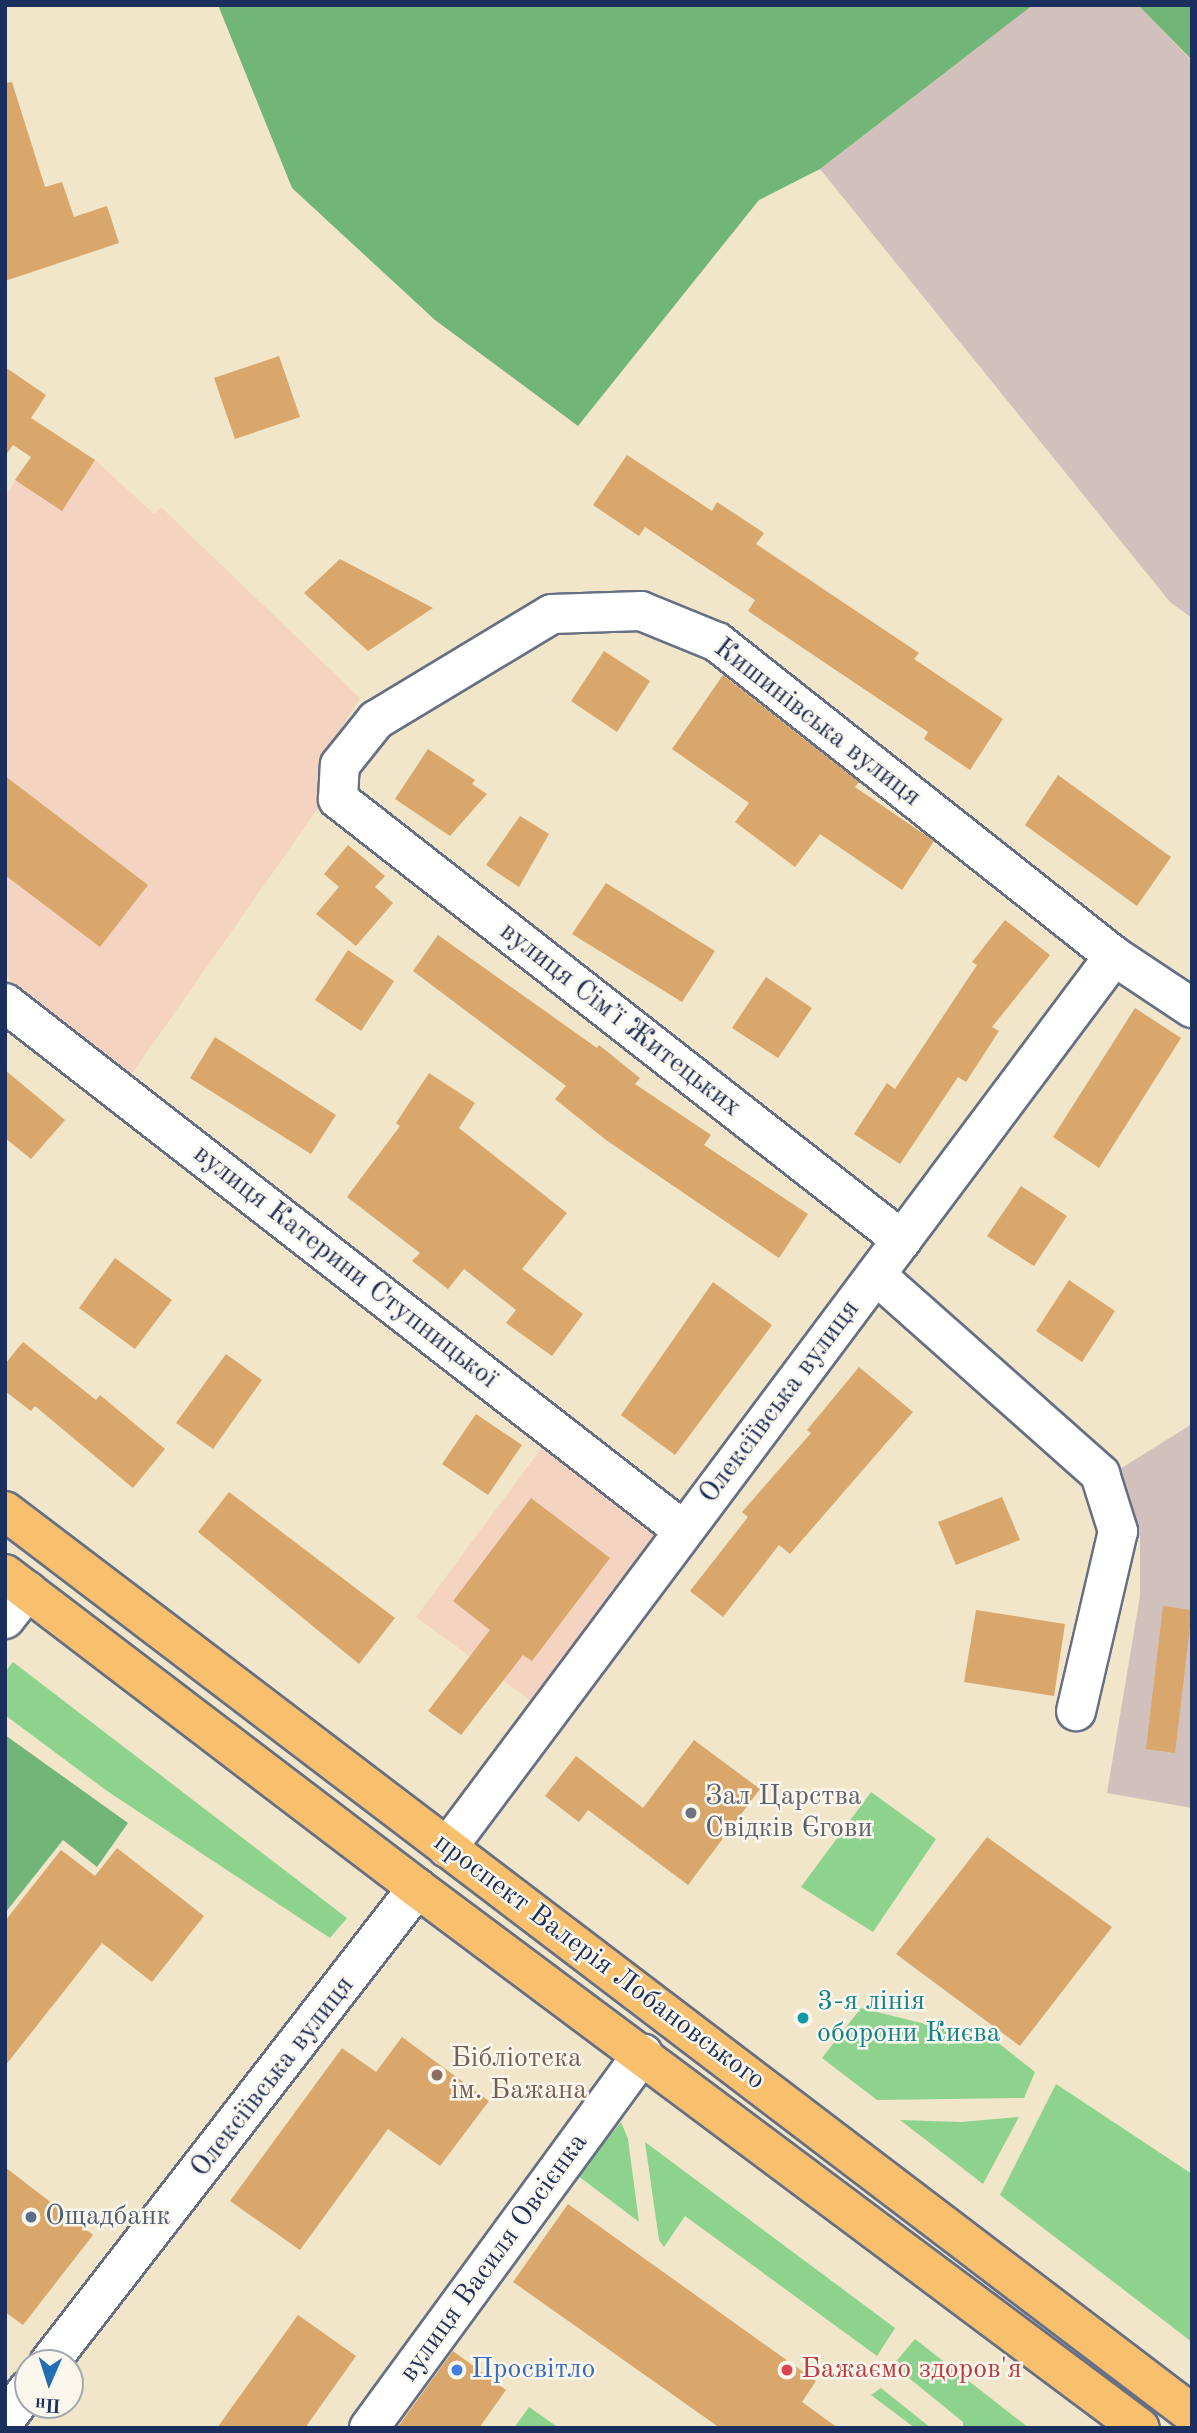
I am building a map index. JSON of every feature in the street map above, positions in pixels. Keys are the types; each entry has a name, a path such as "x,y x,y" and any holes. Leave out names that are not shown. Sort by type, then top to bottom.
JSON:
{"main road":[{"name":"проспект Валерія Лобановського","path":"5,1511 1192,2414"},
{"name":"проспект Валерія Лобановського","path":"12,1595 643,2054 1116,2421"}],"street":[{"name":"Кишинівська вулиця","path":"338,799 340,765 376,720 552,614 641,611 717,642 1114,956 1192,1008"},
{"name":"вулиця Сімʼї Житецьких","path":"338,799 902,1240"},
{"name":"Олексіївська вулиця","path":"447,1848 1114,956"},
{"name":"вулиця Катерини Ступницької","path":"5,1003 684,1531"},
{"path":"876,1275 1101,1474 1118,1531 1076,1711"},
{"name":"Олексіївська вулиця","path":"60,2349 416,1888"},
{"name":"вулиця Василя Овсієнка","path":"369,2428 643,2054"}],"shaded area":[{"path":"1033,5 1138,5 1192,61 1192,618 1170,602 820,169"},
{"path":"49,430 95,460 154,514 161,507 360,698 322,759 318,808 131,1075 5,975 5,497"},
{"path":"1192,1424 1192,1808 1107,1793 1140,1596 1140,1537 1120,1469"},
{"path":"546,1442 663,1532 542,1709 416,1617"}],"green space":[{"path":"218,5 1033,5 820,169 759,200 578,426 435,320 292,188"},
{"path":"1138,5 1192,5 1192,60"},
{"path":"13,1662 347,1918 330,1938 107,1791 5,1715 5,1672"},
{"path":"5,1735 128,1823 97,1867 63,1840 5,1913"},
{"path":"871,1792 936,1839 873,1932 801,1887"},
{"path":"861,2008 997,2042 1035,2072 1024,2098 877,2100 822,2058"},
{"path":"1056,2084 1192,2174 1192,2342 1000,2195"},
{"path":"1019,2117 983,2184 900,2120 961,2122"},
{"path":"621,2122 628,2139 639,2222 577,2175"},
{"path":"645,2142 895,2328 877,2356 685,2216 664,2247 659,2240"},
{"path":"915,2339 1029,2428 963,2428 963,2422 893,2365"},
{"path":"881,2388 931,2428 915,2428 871,2395"},
{"path":"529,2407 559,2428 514,2428"}],"building":[{"path":"12,82 45,187 62,182 74,217 107,206 119,243 5,281 5,83"},
{"path":"279,356 300,417 235,439 214,378"},
{"path":"5,367 46,395 31,418 95,460 62,511 15,480 31,457 13,445 5,456"},
{"path":"627,455 712,511 717,502 764,533 756,544 919,653 914,659 1003,719 970,770 924,739 928,732 748,611 755,600 645,527 639,536 593,505"},
{"path":"340,559 433,608 368,651 304,593"},
{"path":"604,651 650,681 617,732 571,701"},
{"path":"723,675 859,782 855,787 934,841 902,890 820,834 795,867 735,822 749,803 672,749"},
{"path":"428,749 475,780 472,784 487,794 450,836 395,799"},
{"path":"1058,775 1171,857 1137,906 1025,825"},
{"path":"5,776 148,885 100,947 5,875"},
{"path":"520,816 549,834 519,887 486,865"},
{"path":"348,845 385,876 375,887 393,903 356,946 316,914 339,887 324,874"},
{"path":"606,883 715,951 682,1002 572,934"},
{"path":"1005,920 1050,955 992,1027 999,1031 966,1082 958,1077 900,1164 854,1134 887,1083 895,1089 977,965 972,962"},
{"path":"438,935 597,1048 599,1045 640,1078 635,1084 711,1135 704,1145 808,1214 779,1258 606,1140 555,1099 566,1086 413,971"},
{"path":"348,950 394,981 361,1031 315,1000"},
{"path":"766,977 812,1008 778,1058 732,1028"},
{"path":"1135,1008 1181,1038 1099,1168 1053,1137"},
{"path":"215,1037 336,1115 311,1154 190,1078"},
{"path":"5,1070 65,1120 31,1159 5,1138"},
{"path":"429,1073 475,1103 459,1128 567,1213 522,1269 583,1314 552,1356 506,1323 516,1310 464,1269 448,1289 412,1261 420,1253 347,1197 400,1126 396,1123"},
{"path":"1021,1186 1067,1216 1034,1266 987,1236"},
{"path":"115,1258 172,1300 135,1349 79,1308"},
{"path":"1069,1280 1115,1311 1082,1362 1036,1331"},
{"path":"713,1282 772,1325 675,1455 621,1415"},
{"path":"23,1342 96,1400 100,1395 165,1449 133,1488 35,1406 31,1411 5,1391 5,1364"},
{"path":"226,1354 262,1380 213,1449 176,1423"},
{"path":"859,1367 913,1412 790,1554 779,1545 723,1617 690,1591 748,1517 742,1512 811,1433 807,1430"},
{"path":"476,1414 522,1445 488,1495 442,1464"},
{"path":"229,1492 395,1618 359,1664 198,1532"},
{"path":"1002,1497 1020,1540 956,1565 938,1522"},
{"path":"531,1498 610,1558 532,1661 523,1655 461,1735 428,1711 490,1630 453,1601"},
{"path":"1163,1606 1192,1610 1175,1753 1146,1749"},
{"path":"976,1610 1065,1624 1054,1696 964,1682"},
{"name":"Зал Царства Свідків Єгови","path":"694,1740 760,1789 688,1885 588,1810 579,1822 545,1796 576,1756 643,1808"},
{"path":"987,1837 1112,1927 1020,2046 896,1954"},
{"path":"117,1848 204,1916 152,1982 102,1943 5,2066 5,1921 61,1850 95,1876"},
{"path":"402,2037 489,2101 440,2166 388,2129 300,2250 230,2201 342,2048 376,2072"},
{"path":"5,2167 93,2235 23,2325 5,2312"},
{"path":"568,2204 816,2381 802,2402 838,2428 720,2428 513,2282"},
{"path":"298,2315 356,2356 305,2428 217,2428"},
{"path":"453,2351 506,2390 479,2428 397,2428"}],"place":[{"name":"Зал Царства Свідків Єгови","path":"691,1813"},
{"name":"3-я лінія оборони Києва","path":"803,2018"},
{"name":"Бібліотека ім. Бажана","path":"437,2075"},
{"name":"Ощадбанк","path":"31,2217"},
{"name":"Просвітло","path":"457,2370"},
{"name":"Бажаємо здоров'я","path":"787,2370"}]}
